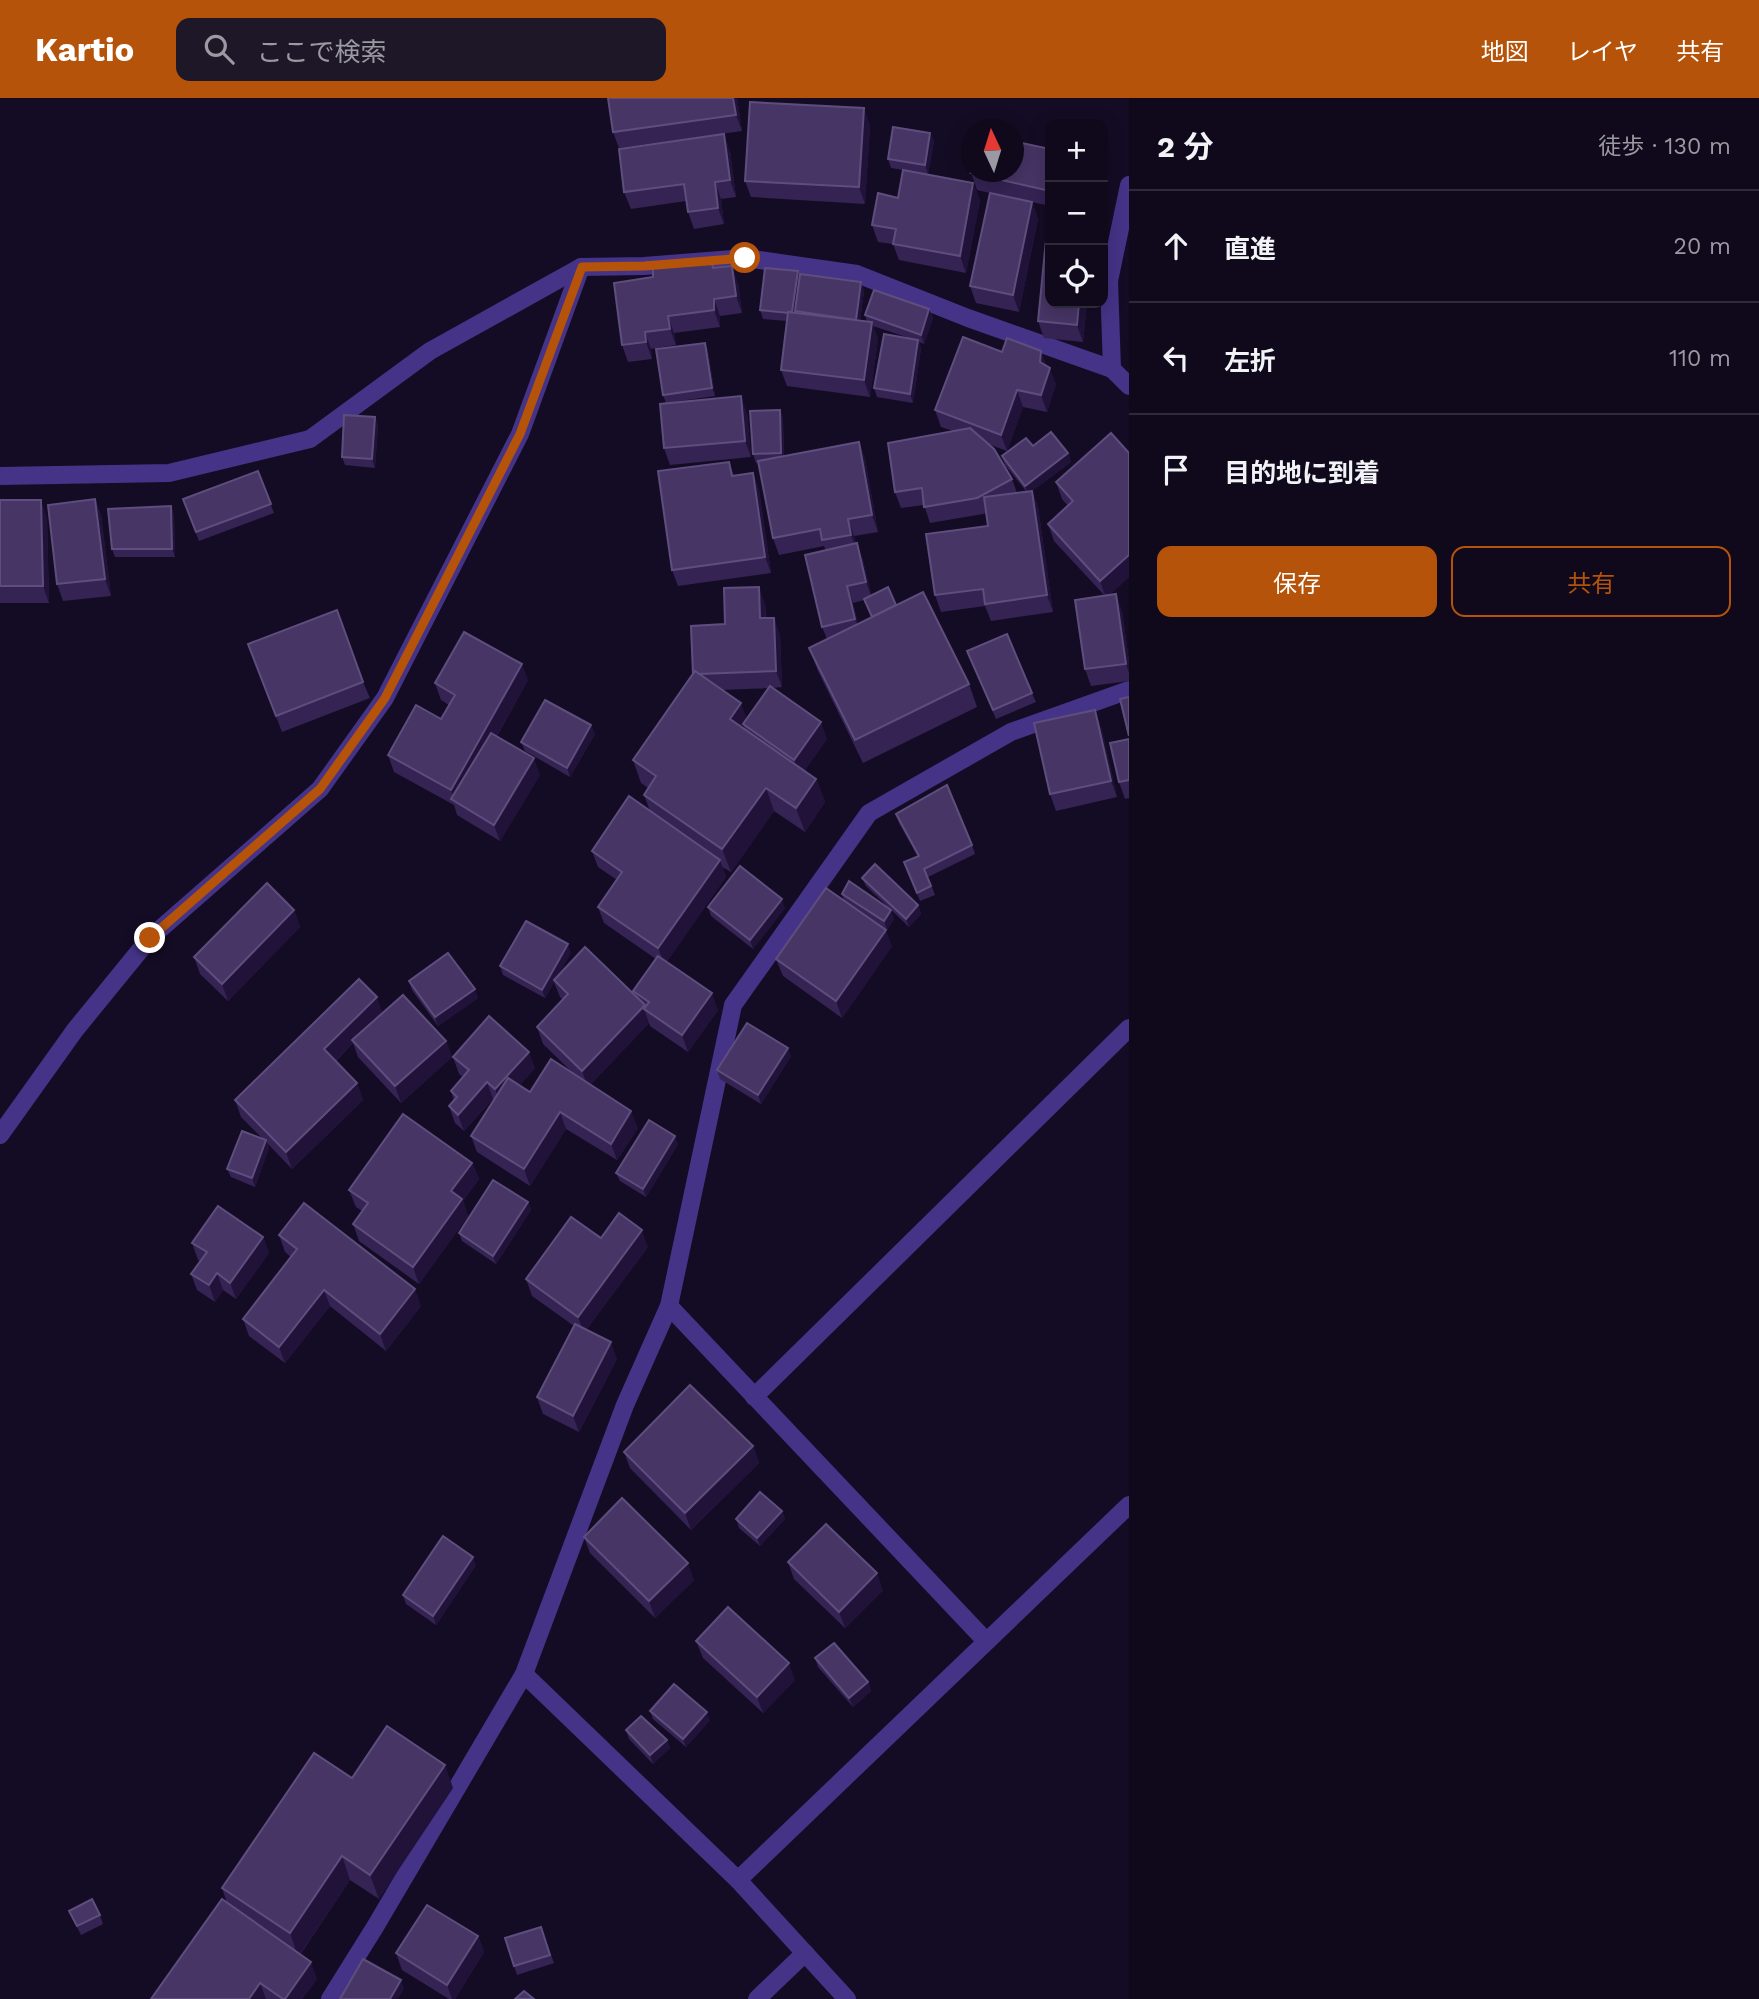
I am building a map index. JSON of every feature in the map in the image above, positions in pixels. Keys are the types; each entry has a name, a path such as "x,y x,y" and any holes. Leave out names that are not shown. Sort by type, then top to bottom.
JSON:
{"street":[{"path":"1112,369 1109,281 1129,185"},
{"path":"0,476 169,474 310,439 430,351 582,267 644,266 745,258 857,274 968,318 1112,369 1129,386"},
{"path":"0,1135 75,1030 150,938 320,789 385,698 520,434 582,267"},
{"path":"330,1999 524,1674 625,1405 669,1306 733,1005 869,813 1011,732 1129,690"},
{"path":"754,1396 1129,1028"},
{"path":"669,1306 986,1641"},
{"path":"738,1880 1129,1505"},
{"path":"524,1674 738,1880 847,1999"},
{"path":"757,1999 805,1953"}],"building":[{"path":"608,98 733,98 736,115 613,132"},
{"path":"750,102 864,108 859,187 745,181"},
{"path":"893,127 930,133 925,165 888,159"},
{"path":"724,134 730,180 715,182 718,208 688,212 684,184 624,192 619,149"},
{"path":"1024,143 1045,148 1045,190 1010,182 1024,182"},
{"path":"903,170 973,183 960,256 893,244 896,229 872,225 878,193 898,198"},
{"path":"990,193 1032,202 1013,295 970,286"},
{"path":"1045,250 1045,308 1079,308 1077,325 1038,321"},
{"path":"711,258 713,268 732,266 736,296 714,299 714,310 668,316 670,329 645,332 646,342 622,345 614,283 653,277 653,266"},
{"path":"765,268 798,271 792,312 760,310"},
{"path":"800,274 861,282 856,320 795,311"},
{"path":"874,290 929,309 921,335 865,315"},
{"path":"788,312 872,322 864,380 781,370"},
{"path":"884,334 918,340 910,394 874,388"},
{"path":"963,337 1002,352 1007,338 1041,351 1040,362 1050,368 1041,395 1017,390 1001,435 935,410"},
{"path":"705,343 712,388 663,395 656,349"},
{"path":"741,396 745,441 664,448 660,404"},
{"path":"780,410 781,453 753,454 750,411"},
{"path":"344,415 375,417 372,459 342,457"},
{"path":"970,428 994,449 1012,479 977,498 924,507 922,488 895,492 888,443"},
{"path":"1051,432 1068,453 1025,486 1002,456 1026,438 1033,446"},
{"path":"1111,433 1129,453 1129,555 1100,581 1048,524 1073,501 1056,482"},
{"path":"859,442 872,515 848,519 851,535 822,540 820,529 773,538 758,461"},
{"path":"729,462 732,476 753,473 765,557 672,570 658,471"},
{"path":"258,471 271,504 196,532 183,499"},
{"path":"1032,491 1047,595 985,604 983,589 935,595 926,534 988,526 984,497"},
{"path":"95,499 105,579 57,584 48,505"},
{"path":"0,500 41,500 43,586 0,586"},
{"path":"171,506 172,549 112,549 108,509"},
{"path":"857,543 866,582 847,586 855,619 822,627 805,555"},
{"path":"759,587 760,618 774,618 776,671 699,674 695,671 693,674 691,626 725,624 724,588"},
{"path":"888,587 896,605 872,617 864,599"},
{"path":"923,592 969,684 855,740 809,648"},
{"path":"1116,594 1126,664 1085,669 1075,600"},
{"path":"337,610 363,682 276,716 248,644"},
{"path":"464,632 522,664 451,790 388,755 416,705 441,719 455,695 435,683"},
{"path":"1007,634 1032,693 993,710 967,651"},
{"path":"695,671 741,703 730,719 816,779 796,808 766,788 722,849 644,795 656,776 633,760"},
{"path":"770,686 821,722 794,760 743,724"},
{"path":"1129,697 1129,736 1120,699"},
{"path":"545,700 591,725 567,768 521,742"},
{"path":"1095,710 1111,781 1050,794 1034,723"},
{"path":"491,733 534,758 494,825 451,799"},
{"path":"1129,739 1129,780 1119,782 1110,743"},
{"path":"947,785 972,845 924,869 931,886 917,893 904,862 919,856 896,814"},
{"path":"629,796 720,860 658,948 598,907 622,872 592,851"},
{"path":"875,864 918,905 906,919 862,878"},
{"path":"740,866 782,899 750,940 708,907"},
{"path":"849,881 891,910 884,921 842,894"},
{"path":"267,883 294,910 222,984 194,957"},
{"path":"826,888 886,930 836,1001 776,959"},
{"path":"526,921 568,944 542,990 500,966"},
{"path":"585,947 645,1005 582,1071 537,1027 568,994 554,980"},
{"path":"448,953 475,989 435,1017 409,981"},
{"path":"658,956 712,993 682,1035 644,1009 649,1002 633,991"},
{"path":"359,979 377,997 324,1049 357,1083 286,1152 235,1100"},
{"path":"403,995 446,1041 395,1086 352,1040"},
{"path":"489,1016 529,1052 495,1089 487,1082 458,1115 449,1106 457,1097 451,1091 469,1070 453,1057"},
{"path":"747,1023 788,1048 758,1095 717,1070"},
{"path":"551,1059 631,1111 611,1144 560,1112 524,1169 471,1136 508,1078 530,1092"},
{"path":"403,1114 472,1163 451,1191 462,1199 413,1267 353,1224 368,1203 349,1190"},
{"path":"649,1120 675,1136 643,1189 616,1173"},
{"path":"242,1131 266,1140 252,1178 227,1169"},
{"path":"493,1180 528,1202 493,1256 459,1233"},
{"path":"304,1203 415,1289 380,1334 324,1290 279,1347 243,1319 297,1249 279,1235"},
{"path":"218,1206 263,1237 230,1283 217,1273 209,1285 191,1274 207,1252 192,1243"},
{"path":"619,1213 642,1230 578,1317 526,1279 571,1217 601,1238"},
{"path":"575,1324 611,1342 573,1416 537,1397"},
{"path":"690,1385 753,1446 685,1513 624,1452"},
{"path":"760,1492 782,1511 757,1538 736,1519"},
{"path":"622,1498 688,1563 649,1601 584,1537"},
{"path":"826,1524 877,1573 839,1612 788,1562"},
{"path":"443,1536 473,1557 433,1616 403,1595"},
{"path":"728,1607 789,1663 757,1697 696,1641"},
{"path":"834,1643 868,1682 849,1698 815,1658"},
{"path":"674,1684 707,1712 683,1739 650,1711"},
{"path":"641,1716 667,1740 650,1755 626,1730"},
{"path":"387,1726 445,1765 370,1875 342,1856 290,1933 222,1888 314,1753 352,1778"},
{"path":"92,1899 100,1915 77,1926 69,1911"},
{"path":"222,1899 311,1962 285,1999 260,1983 249,1999 151,1999"},
{"path":"427,1905 478,1936 447,1985 396,1953"},
{"path":"541,1927 550,1955 514,1966 505,1938"},
{"path":"363,1959 401,1980 390,1999 340,1999"},
{"path":"524,1991 534,1999 515,1999"}],"route":[{"path":"150,938 320,789 385,698 520,434 582,267 644,266 745,258"}]}
